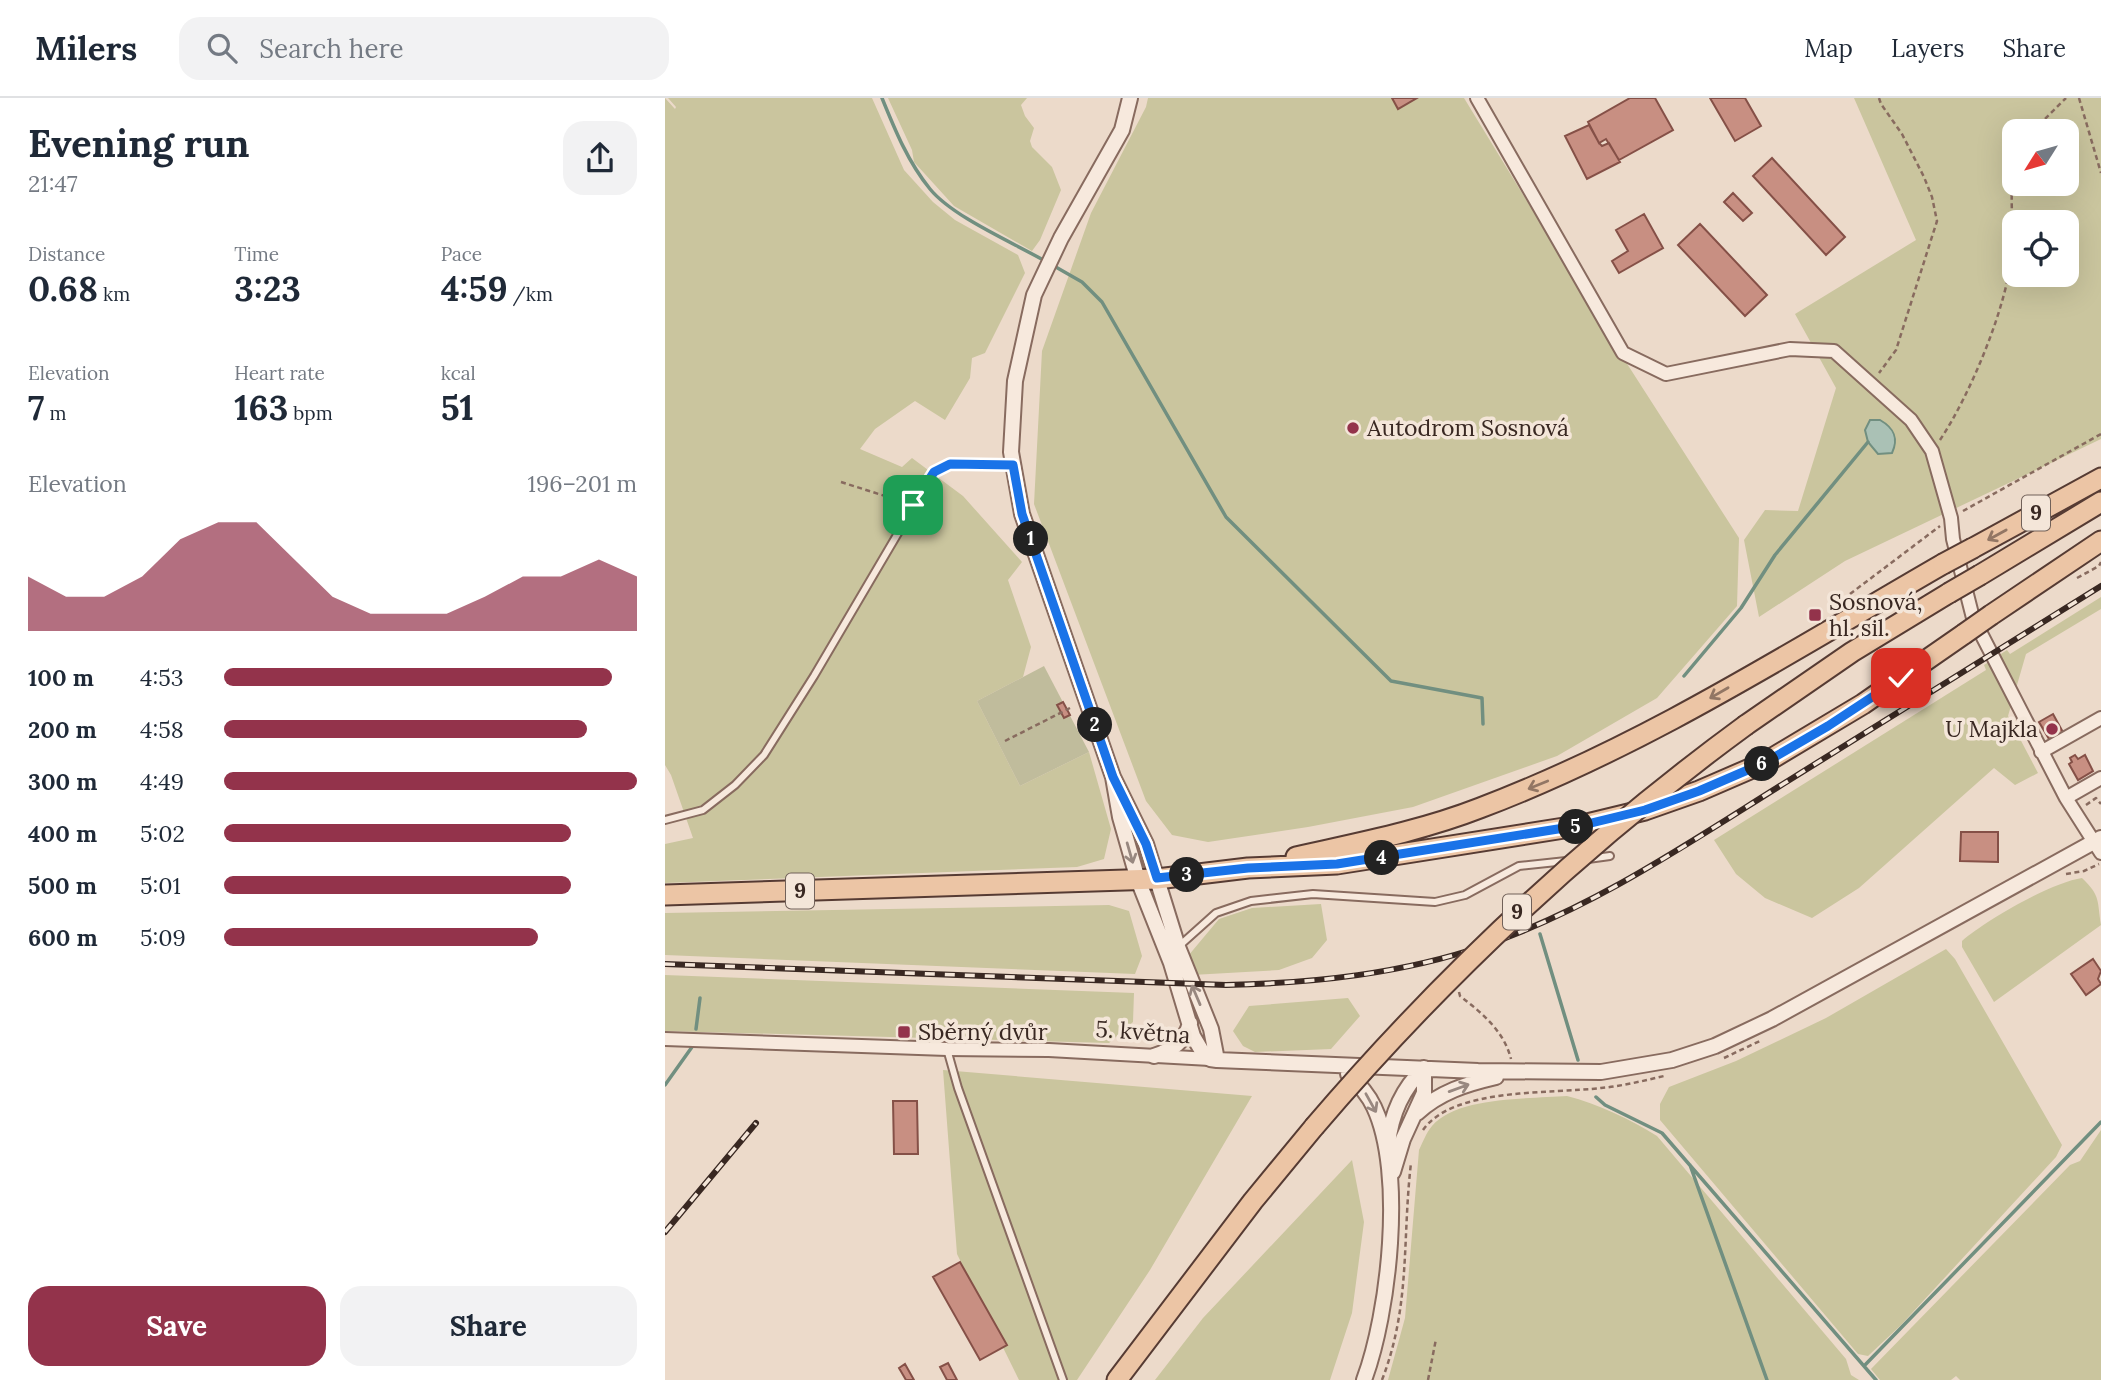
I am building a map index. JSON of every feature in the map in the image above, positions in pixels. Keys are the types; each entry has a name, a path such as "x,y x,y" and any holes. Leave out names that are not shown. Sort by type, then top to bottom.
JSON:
{"main road":[{"name":"9","path":"1248,868 1382,839 1478,809 1545,783 1689,711 1943,564 2101,478"},
{"name":"9","path":"1980,576 2101,502"},
{"name":"9","path":"1117,1380 1245,1212 1377,1055 1476,951 1581,854 1679,774 1851,652 1949,593 2101,513"},
{"name":"9","path":"665,895 1148,879 1248,868 1337,864 1583,825 1645,810 1699,791 1766,762 1863,704 2101,541"}],"street":[{"path":"1130,98 1122,130 1061,238 1034,295 1015,381 1011,452 1022,514 1113,777 1146,844 1148,879 1190,1023 1200,1049 1214,1060"},
{"path":"1477,98 1623,353 1666,374 1790,349 1834,351 1911,420 1932,451 1951,518 1953,539 1973,618 2066,799 2099,844"},
{"path":"2041,752 2101,718"},
{"path":"2066,799 2101,778"},
{"name":"5. května","path":"665,1039 1049,1050 1214,1060 1515,1072 1617,1070 1672,1060 1749,1031 2099,844"},
{"path":"1148,879 1211,1029 1214,1060"},
{"path":"1154,1056 1181,1042 1190,1023"},
{"path":"1335,1064 1367,1094 1378,1116 1391,1183"},
{"path":"1387,1153 1391,1127 1401,1098 1411,1080 1423,1068"},
{"path":"1364,1380 1383,1307 1391,1183 1398,1150 1424,1093 1423,1068"},
{"path":"1411,1119 1453,1089 1515,1072"}],"lane":[{"path":"665,820 703,810 735,785 764,755 814,676 934,472 950,464 1013,465"},
{"path":"1178,947 1216,913 1251,901 1313,894 1435,902 1465,895 1519,866 1610,856"},
{"path":"947,1049 958,1088 1063,1380"}],"path":[{"path":"1871,384 1896,350 1937,221 1924,177 1902,134 1879,98"},
{"path":"2045,119 2066,98"},
{"path":"2079,98 2101,173"},
{"path":"1932,451 1955,418 2002,302 2012,253 2013,196"},
{"path":"1850,594 1951,518 2101,434"},
{"path":"841,482 913,505"},
{"path":"1005,741 1070,708"},
{"path":"2075,813 2096,798 2101,804"},
{"path":"2059,877 2101,863"},
{"path":"1455,983 1460,996 1493,1024 1508,1047 1515,1072"},
{"path":"1717,1060 1765,1039"},
{"path":"1420,1135 1431,1120 1471,1101 1611,1087 1672,1074"},
{"path":"1382,1380 1393,1352 1401,1309 1412,1155"},
{"path":"1428,1380 1436,1339"}],"shaded area":[{"path":"665,98 675,109 668,98 872,98 904,170 933,202 955,220 1018,255 1025,273 985,353 972,358 970,378 945,420 915,401 875,429 860,449 902,467 912,458 963,496 1022,562 1008,580 1031,647 1023,677 977,701 1020,786 1089,752 1111,829 1104,859 1077,867 665,883 665,844 693,838 665,765"},
{"path":"888,98 1027,98 1021,105 1034,128 1030,141 1032,147 1052,167 1061,190 1040,240 1032,251 954,206 914,162 912,150"},
{"name":"Autodrom Sosnová","path":"1148,98 1464,98 1615,345 1739,538 1737,606 1657,698 1557,756 1413,807 1208,842 1172,835 1146,801 1034,504 1042,351 1091,213 1146,107"},
{"path":"1854,98 2101,98 2101,439 1845,561 1759,617 1744,540 1765,510 1798,511 1836,388 1795,314 1916,240"},
{"path":"1870,420 1880,420 1892,430 1895,443 1892,453 1878,454 1868,442 1865,430"},
{"path":"2101,597 2101,609 2026,654 2008,716 2038,773 2015,785 1994,768 1859,888 1812,918 1765,898 1736,874 1714,840 1986,670 1984,665 2007,650 2010,654"},
{"path":"1044,666 1089,752 1020,786 977,701"},
{"path":"2082,878 2095,894 2101,925 1994,1002 1962,947 1962,941 2019,904 2054,887"},
{"path":"1321,904 1327,940 1312,958 1279,970 1192,975 1188,956 1219,919 1252,908"},
{"path":"1109,905 1129,911 1142,956 1135,974 665,955 665,913"},
{"path":"1946,949 1955,959 2062,1145 2056,1157 1901,1325 1868,1356 1858,1354 1660,1120 1660,1104 1669,1087 1736,1061 1826,1018"},
{"path":"665,975 1134,993 1133,1022 1109,1043 665,1031"},
{"path":"1348,998 1360,1016 1331,1049 1255,1052 1243,1046 1233,1031 1249,1006"},
{"path":"943,1070 1252,1096 1150,1270 1077,1380 1019,1380 957,1254"},
{"path":"1567,1096 1613,1113 1657,1136 1846,1359 1851,1375 1859,1380 1388,1380 1405,1318 1419,1150 1428,1132 1443,1116 1476,1104"},
{"path":"2101,1130 2101,1380 1960,1380 1956,1376 1951,1380 1880,1380 1871,1369 2070,1165 2080,1161"},
{"path":"1352,1160 1364,1222 1352,1313 1330,1380 1155,1380 1203,1318"}],"building":[{"path":"1392,98 1417,98 1398,109"},
{"path":"1630,98 1655,98 1673,130 1619,160 1606,139 1599,143 1588,122"},
{"path":"1710,98 1745,98 1761,126 1735,141"},
{"path":"1589,125 1599,143 1602,146 1609,143 1620,162 1587,179 1565,136"},
{"path":"1772,158 1845,237 1826,255 1753,176"},
{"path":"1733,193 1752,213 1743,221 1724,202"},
{"path":"1644,214 1663,248 1619,273 1612,261 1628,251 1616,230"},
{"path":"1700,224 1767,295 1745,316 1678,245"},
{"path":"1063,702 1070,715 1064,718 1057,705"},
{"name":"U Majkla","path":"2053,714 2065,736 2052,744 2039,722"},
{"path":"2075,755 2078,759 2085,755 2093,771 2078,780 2069,764 2072,762 2070,758"},
{"path":"1961,832 1998,832 1998,862 1960,861"},
{"path":"2093,959 2101,971 2098,979 2101,984 2086,995 2071,974"},
{"path":"893,1101 917,1101 918,1154 894,1154"},
{"path":"960,1262 1007,1345 980,1360 933,1277"},
{"path":"948,1363 957,1380 947,1380 940,1367"},
{"path":"905,1364 914,1380 906,1380 899,1368"}],"waterway":[{"path":"882,98 909,157 930,189 968,219 1045,261"},
{"path":"1054,266 1082,282 1102,302 1226,517 1391,681 1482,698 1483,724"},
{"path":"1684,676 1741,608 1775,555 1868,442"},
{"path":"1540,934 1578,1060"},
{"path":"696,1029 700,998"},
{"path":"665,1085 692,1047"},
{"path":"1596,1097 1605,1105 1662,1133 1876,1380"},
{"path":"1864,1366 2101,1122"},
{"path":"1690,1165 1767,1380"}],"railway":[{"path":"665,964 1226,985 1357,975 1454,955 1526,930 1639,873 2101,586"},
{"path":"665,1232 756,1123"}],"place":[{"name":"Autodrom Sosnová","path":"1353,428"},
{"name":"Sosnová, hl. sil.","path":"1815,615"},
{"name":"U Majkla","path":"2052,729"},
{"name":"Sběrný dvůr","path":"904,1032"}],"route":[{"path":"913,505 934,472 950,464 1013,465 1022,514 1113,777 1146,844 1157,878 1248,868 1337,864 1583,825 1645,810 1699,791 1766,762 1828,726 1901,678"}]}
